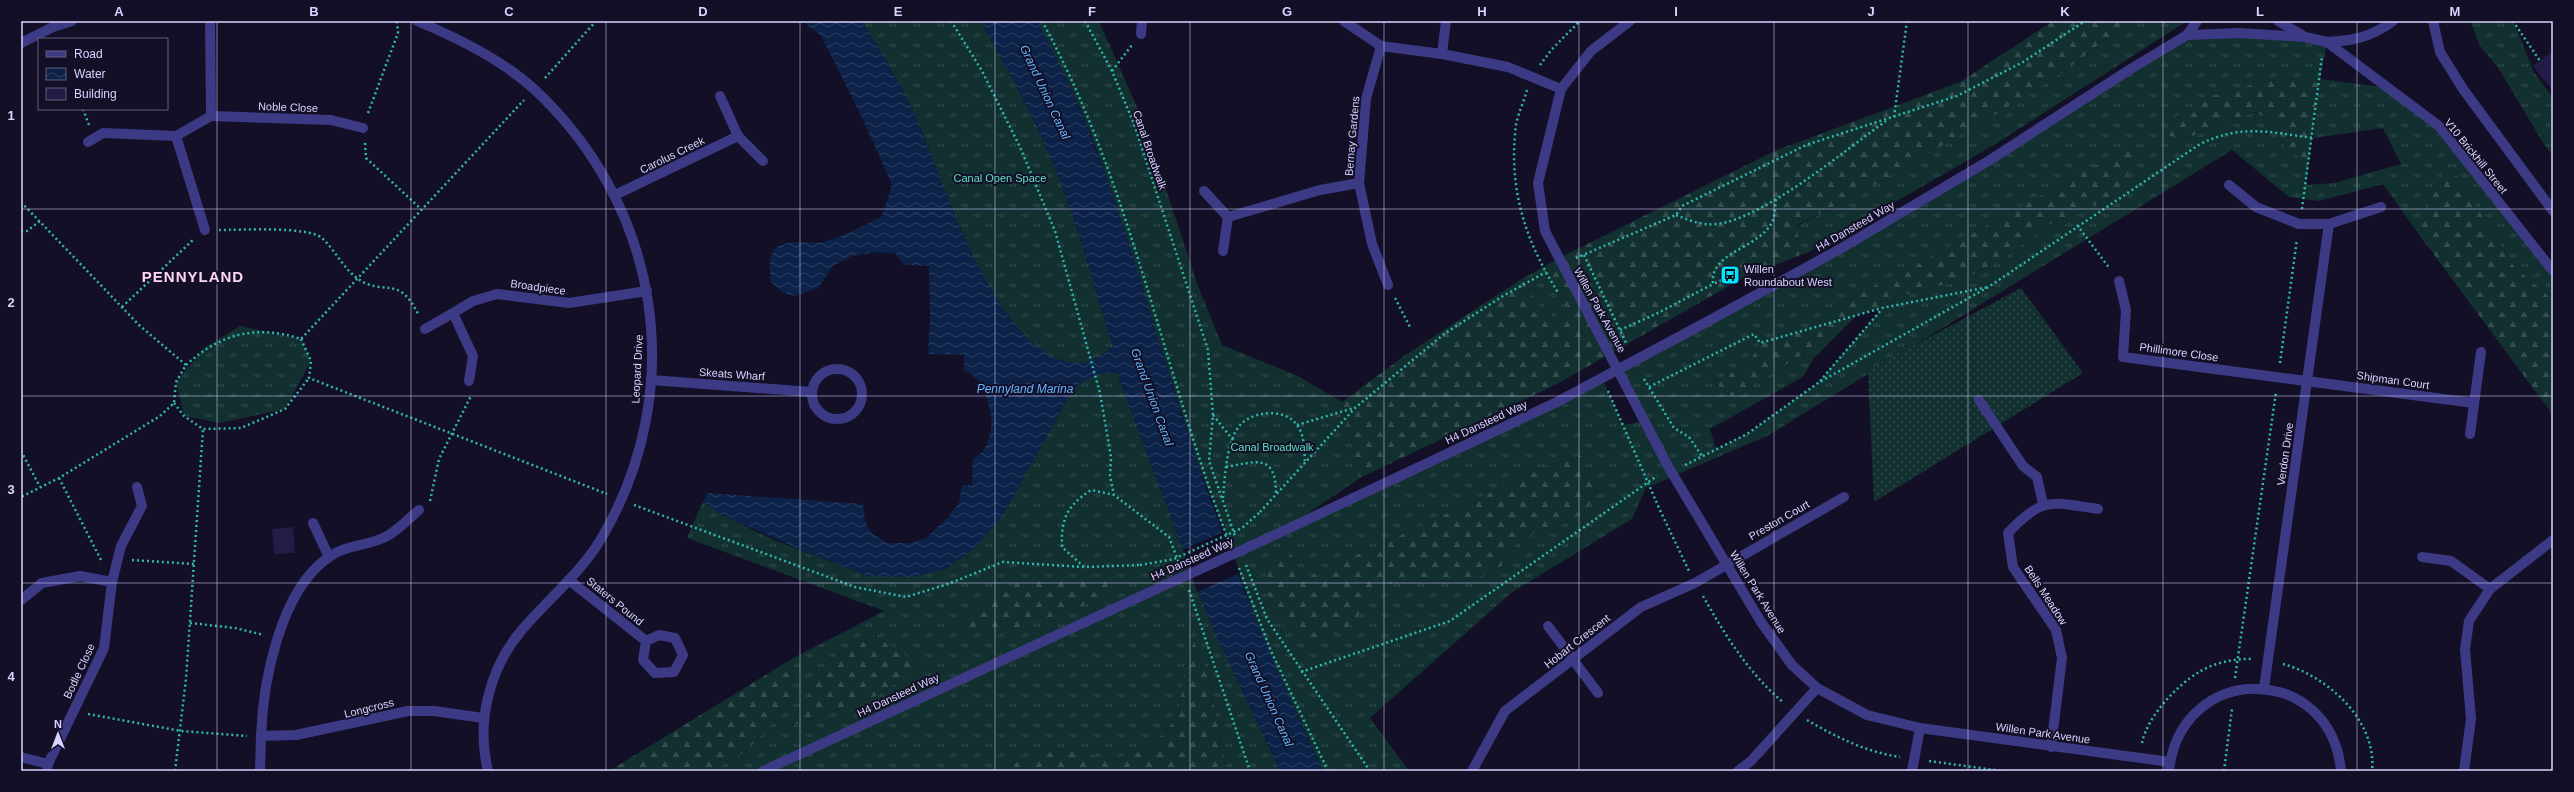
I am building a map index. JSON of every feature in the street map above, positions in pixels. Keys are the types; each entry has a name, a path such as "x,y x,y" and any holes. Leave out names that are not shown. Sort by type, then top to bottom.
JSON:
{"street":[{"path":"21,43 52,24 72,21"},
{"path":"88,142 103,134 176,136 211,116 210,21"},
{"name":"Leopard Drive","path":"417,21 449,34 508,68 534,89 582,142 615,195 634,242 647,291 652,346 651,380 643,442 621,500 600,540 569,580 519,632 495,675 483,718 484,754 488,771"},
{"path":"1142,21 1142,34"},
{"path":"1344,21 1381,46 1442,54 1508,67 1561,89 1590,51 1630,21"},
{"path":"1442,54 1446,21"},
{"name":"H4 Dansteed Way","path":"763,771 1279,533 1557,402 1840,249 1977,168 2187,35 2197,21"},
{"path":"2278,21 2305,37 2325,46 2354,41 2379,32 2393,21"},
{"path":"2433,21 2440,52 2463,89 2553,210"},
{"path":"2187,35 2239,33 2305,37"},
{"name":"Bernay Gardens","path":"1381,46 1366,99 1359,183 1372,244 1388,286"},
{"name":"V10 Brickhill Street","path":"2325,46 2346,58 2390,88 2439,126 2553,271"},
{"name":"Willen Park Avenue","path":"1561,89 1538,183 1545,231 1562,265 1592,317 1670,470 1760,622 1792,665 1817,688 1867,715 1920,728 2051,747 2170,767"},
{"path":"720,96 738,136 763,161"},
{"name":"Noble Close","path":"211,116 331,120 363,128"},
{"path":"176,136 205,230"},
{"name":"Carolus Creek","path":"615,195 738,136"},
{"name":"Bernay Gardens","path":"1228,217 1320,190 1359,183"},
{"path":"2229,185 2256,207 2299,224 2329,224 2381,207"},
{"path":"1204,191 1228,217 1223,251"},
{"name":"Verdon Drive","path":"2264,688 2329,224"},
{"name":"Phillimore Close","path":"2119,281 2126,310 2123,357 2308,381"},
{"name":"Broadpiece","path":"425,329 473,301 498,294 569,303 647,291"},
{"path":"453,313 473,356 469,381"},
{"path":"2470,434 2481,352"},
{"path":"842,369 856,377 862,393 861,401 852,414 837,419 829,417 816,408 812,392 818,376 825,371 842,369"},
{"name":"Skeats Wharf","path":"651,380 812,392"},
{"name":"Shipman Court","path":"2308,381 2474,403"},
{"path":"1979,400 2023,466 2037,477 2043,504 2058,503 2098,509"},
{"name":"Bodle Close","path":"48,768 104,648 112,582 120,546 142,506 137,487"},
{"name":"Preston Court","path":"1726,564 1844,497"},
{"name":"Bells Meadow","path":"2043,504 2022,518 2008,533 2013,567 2056,630 2061,651 2062,658 2051,747"},
{"path":"260,771 262,704 276,638 306,579 329,556 348,547 384,538 419,510"},
{"path":"313,523 329,556"},
{"path":"2464,771 2471,719 2465,648 2469,621 2490,588 2551,545"},
{"path":"2422,557 2451,561 2490,588"},
{"name":"Hobart Crescent","path":"1472,771 1505,711 1640,607 1695,583 1726,564"},
{"path":"21,600 42,583 80,576 112,582"},
{"name":"Staters Pound","path":"569,580 646,641"},
{"path":"1548,626 1598,692"},
{"path":"1738,771 1761,750 1817,688"},
{"path":"2170,767 2180,732 2190,718 2208,703 2234,691 2264,688 2292,697 2315,712 2331,734 2336,746 2341,771"},
{"name":"Longcross","path":"261,736 296,736 408,711 434,711 483,718"},
{"path":"1912,771 1920,728"},
{"path":"21,757 48,768"}],"path":[{"path":"397,21 398,32 363,128 366,158 421,209"},
{"path":"301,339 596,21"},
{"path":"951,21 985,78 1020,147 1055,231 1100,393 1111,457 1110,476 1114,495"},
{"path":"1042,21 1083,104 1104,157 1134,247 1196,449 1229,541"},
{"name":"Canal Broadwalk","path":"1085,21 1112,71 1134,124 1208,350 1213,415 1209,461 1238,544"},
{"path":"1894,117 1907,21"},
{"path":"309,378 450,435 855,587 906,597 948,584 1003,562 1084,567 1140,565 1174,559 1242,528 1260,512 1355,408 1444,334 1503,296 1562,265 1676,215 1682,206 1806,145 1957,96 2023,62 2085,21"},
{"path":"2513,21 2540,60"},
{"path":"1112,71 1142,34"},
{"path":"2224,771 2325,46"},
{"path":"1676,215 1693,222 1716,224 1746,216 1776,199 1888,119"},
{"path":"1301,672 1450,621 1670,470 1748,434 1818,383 1990,286 2200,144 2222,134 2238,131 2262,131 2313,138"},
{"path":"1713,284 1712,274 1717,264 1758,237 1772,221 1776,199"},
{"path":"21,202 122,307 186,365"},
{"path":"21,232 27,231 40,221"},
{"path":"2077,226 2119,281"},
{"path":"122,307 205,230 300,231 320,237 358,279 396,289 412,300 425,329"},
{"path":"1584,255 1627,346"},
{"path":"1620,330 1658,313 1735,274"},
{"path":"1388,286 1410,327"},
{"path":"1649,387 1754,334 1760,343 1882,308 1990,286"},
{"path":"1818,383 1882,308"},
{"path":"21,497 59,478 160,416 174,403 176,382 186,365 204,348 231,336 279,332 301,339 311,361 309,378 285,409 241,428 203,429 184,416 174,403"},
{"path":"1644,379 1674,428 1689,437 1702,456"},
{"path":"419,510 429,506 440,459 450,435 475,388 469,381"},
{"path":"1297,425 1355,408"},
{"path":"1223,500 1225,468 1233,440 1241,424 1258,414 1274,413 1290,419 1297,425 1304,442 1305,464"},
{"path":"1213,415 1233,440"},
{"path":"176,771 181,731 190,623 203,429"},
{"path":"21,451 40,487"},
{"path":"1225,468 1256,460 1268,466 1276,476 1276,494"},
{"path":"59,478 112,582"},
{"path":"1243,558 1266,619 1301,672 1352,742 1370,771"},
{"path":"118,559 194,564"},
{"path":"1236,562 1271,651 1328,771"},
{"path":"190,623 235,628 276,638"},
{"path":"74,711 107,719 181,731 261,736"}],"green space":[{"name":"Canal Open Space","path":"862,21 981,21 1033,120 1059,177 1084,250 1113,347 1100,356 1080,363 1075,363 1046,353 1020,330 996,299 957,220 915,116 890,68"},
{"path":"1037,21 1099,21 1145,125 1198,286 1222,345 1298,376 1342,402 1360,478 1282,531 1602,378 1623,425 1645,421 1619,368 1840,249 2187,35 2327,42 2320,79 2390,88 2439,126 2553,271 2553,300 2514,266 2449,165 2415,229 2383,184 2319,201 2289,197 2232,150 1767,436 1646,488 1632,519 1511,593 1370,718 1409,771 1323,771 1260,633 1233,554 1197,461 1111,190 1093,139 1074,94","holes":["2319,79 2313,138 2383,128 2401,164 2334,183 2306,185 2309,162 2286,149 2276,124 2254,112 2184,139 2266,81","2114,197 2050,224 2000,261 1959,281 1899,296 1882,308 1818,383 1747,434 1716,449 1710,429 1803,377 1814,358 1800,356 1733,397 1713,382 1748,365 1760,343 1817,327 1829,309 1909,269 2010,215","1582,455 1598,496 1575,518 1534,533 1516,544 1500,568 1469,580 1397,582 1373,590 1354,624 1267,562 1290,554 1303,579 1421,526 1543,467"]},
{"path":"2053,21 2129,21 2065,71 1993,116 1848,200 1797,225 1800,255 1743,278 1557,384 1360,478 1342,402 1404,356 1523,278 1541,309 1547,314 1554,317 1573,318 1545,273 1561,265 1561,257 1777,150 1960,82"},
{"path":"2129,21 2187,21 1994,145 1807,253 1800,255 1797,226 1848,200 2065,71"},
{"path":"2470,21 2516,21 2514,23 2534,72 2553,98 2553,156 2545,146 2499,69 2480,46"},
{"path":"2319,79 2309,162 2286,149 2276,124 2255,112 2184,139 2166,135 2175,117 2212,96 2266,81"},
{"path":"2134,144 2140,148 2123,184 2114,197 2050,224 2000,261 1959,281 1899,296 1882,308 1857,315 1814,358 1800,356 1733,397 1713,382 1748,365 1760,343 1817,327 1829,309 1909,269"},
{"path":"2449,164 2514,266 2553,300 2553,415 2415,229"},
{"path":"1561,257 1562,265 1545,273 1574,318 1554,317 1547,314 1537,303 1523,278"},
{"path":"2021,288 2083,373 1874,502 1868,370"},
{"path":"240,326 301,339 311,361 285,409 220,423 184,416 176,382 204,348"},
{"path":"1099,372 1117,373 1210,622 1280,771 1227,771 1209,680 1195,639 1186,664 1178,717 1151,747 1108,761 1076,750 1053,749 1003,767 999,771 711,771 748,750 789,703 795,657 884,611 687,538 703,501 740,524 761,534 869,576 1002,516 1072,391 1082,381","holes":["874,636 922,666 872,698 791,726 827,661"]},
{"path":"1583,455 1598,497 1575,518 1534,533 1516,544 1500,568 1469,580 1397,582 1373,590 1354,624 1322,640 1284,628 1264,585 1267,562 1290,554 1303,579 1421,526 1543,467"},
{"path":"1126,578 1113,594 1010,633 959,627 978,604 1021,581"},
{"path":"874,636 923,666 872,698 791,726 827,661"},
{"path":"1195,638 1209,680 1227,771 999,771 1003,767 1053,749 1076,750 1108,761 1151,747 1178,717 1186,664"},
{"path":"795,657 789,703 748,750 711,771 609,771"}],"water":[{"path":"805,21 862,21 890,68 915,116 957,220 996,298 1020,330 1046,353 1075,363 1080,363 1095,358 1113,347 1084,250 1059,177 1033,120 981,21 1037,21 1064,73 1108,181 1197,461 1225,540 1288,695 1323,771 1280,771 1210,622 1117,373 1104,373 1093,376 1082,382 1072,391 1002,516 976,547 946,569 911,577 869,576 803,551 720,514 703,501 708,493 863,504 865,522 873,534 887,543 910,543 926,538 948,517 959,503 962,485 972,485 973,459 981,453 987,444 990,434 991,423 988,400 977,379 964,370 964,355 928,354 930,318 929,266 904,265 896,254 879,252 852,256 833,266 818,288 794,296 782,292 771,282 771,257 777,247 783,244 802,242 818,243 831,240 853,231 882,216 892,185 841,74 822,38"}],"pier":[{"path":"1225,531 1240,573 1197,592 1183,550"}],"building":[{"path":"2553,51 2553,91 2533,66"},
{"path":"293,527 295,553 274,554 272,529"}],"place":[{"name":"Willen Roundabout West","path":"1730,275"}],"district":[{"name":"PENNYLAND","path":"193,277"}],"water label":[{"name":"Grand Union Canal","path":"1045,92"},
{"name":"Pennyland Marina","path":"1025,389"},
{"name":"Grand Union Canal","path":"1152,397"},
{"name":"Grand Union Canal","path":"1269,699"}]}
